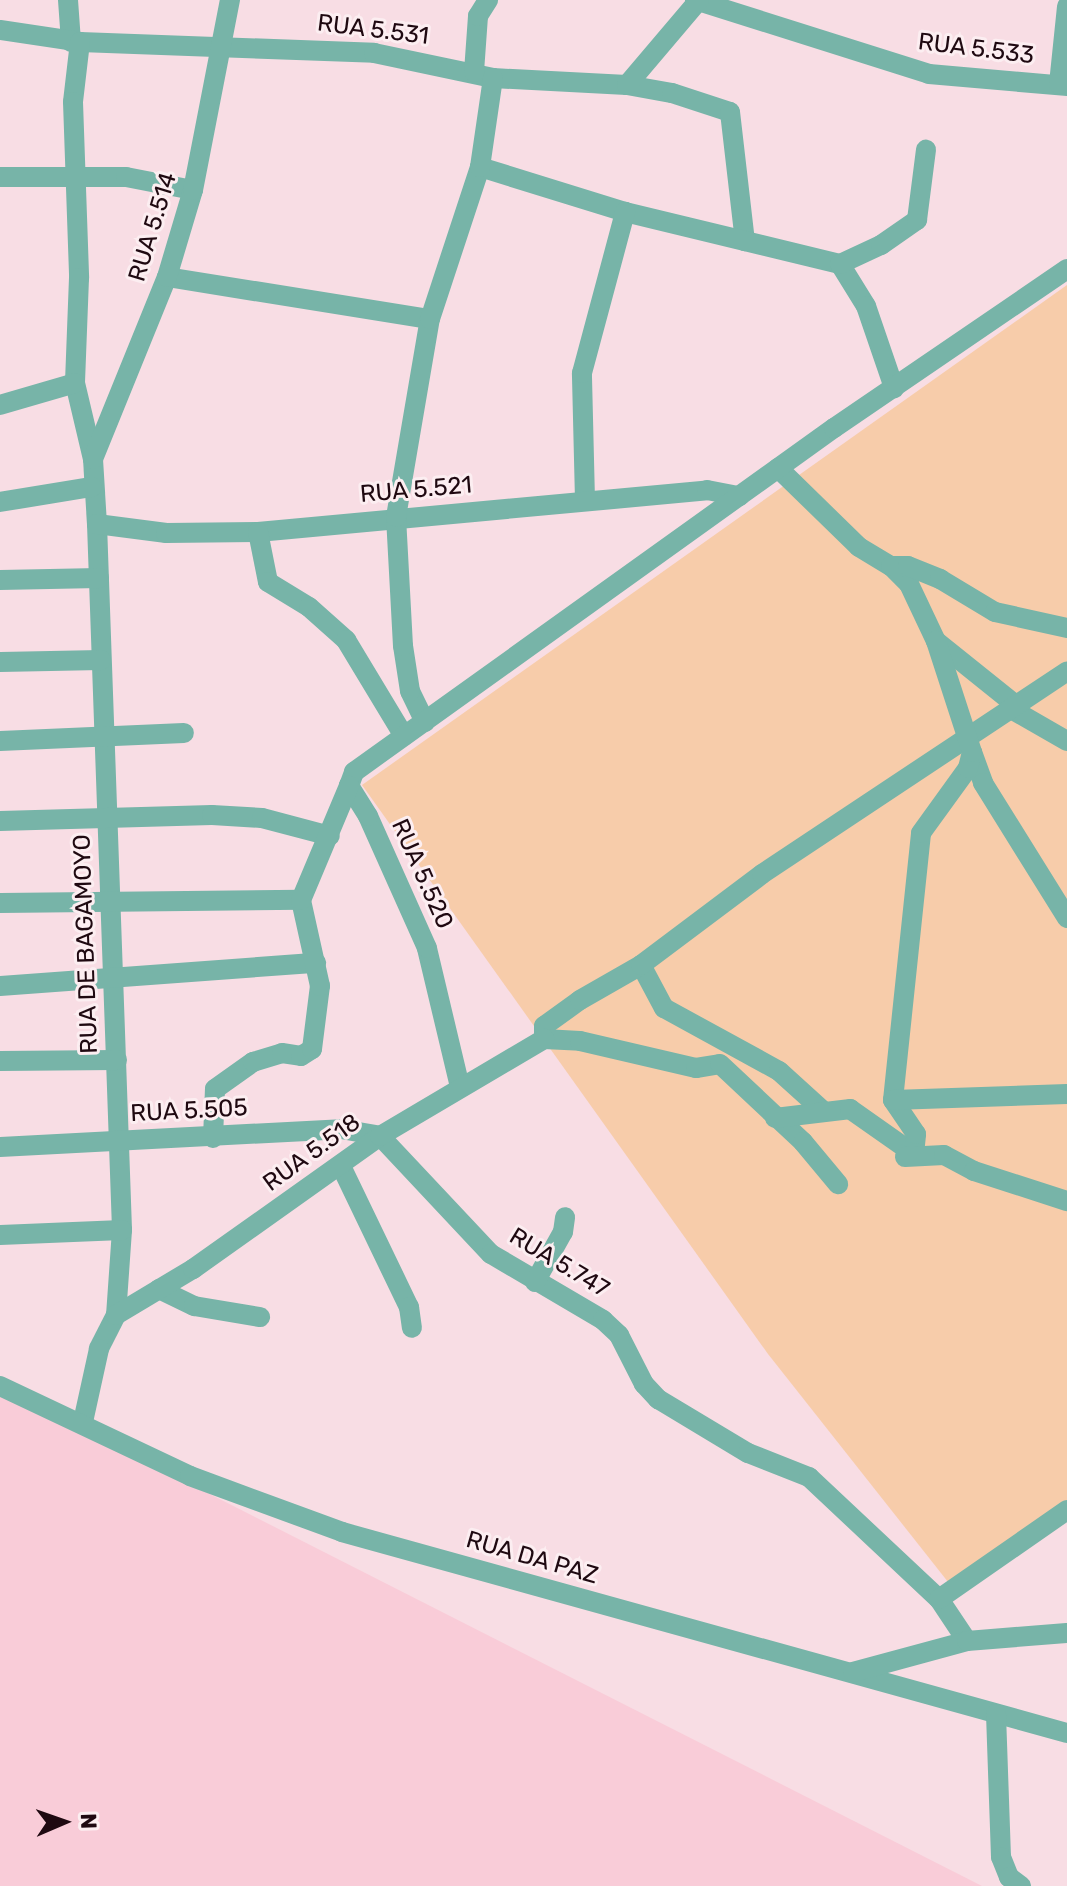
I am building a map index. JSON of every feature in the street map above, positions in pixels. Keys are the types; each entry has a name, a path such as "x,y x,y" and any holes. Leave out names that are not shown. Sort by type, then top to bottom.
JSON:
{"street":[{"path":"68,0 76,42 73,102 76,175 75,383 93,459"},
{"name":"RUA 5.514","path":"93,459 167,277 193,190 223,50 230,0"},
{"path":"425,722 410,691 403,646 396,517 430,319 480,167 484,75 478,16 488,0"},
{"path":"627,85 697,0"},
{"name":"RUA 5.533","path":"697,0 929,74 1063,85"},
{"path":"1063,85 1067,6"},
{"name":"RUA 5.531","path":"0,30 76,42 223,50 361,51 484,75 627,85 730,112 745,241"},
{"path":"480,167 625,212 840,264 881,245 917,220 926,150"},
{"path":"0,177 126,177 193,190"},
{"path":"585,500 582,373 625,212"},
{"path":"840,264 866,306 894,388"},
{"path":"213,1138 215,1089 253,1062 282,1053 301,1056 312,1049 320,1012 316,963 301,900 354,772 778,468 1067,269"},
{"path":"167,277 430,319"},
{"path":"0,405 75,383"},
{"name":"RUA DE BAGAMOYO","path":"83,1422 99,1349 116,1315 122,1230 93,459"},
{"path":"778,468 859,547 891,566 909,584 936,641 983,783 1067,918"},
{"path":"0,502 92,487"},
{"name":"RUA 5.521","path":"97,524 166,533 258,532 717,490 739,496"},
{"path":"258,532 268,582 309,607 346,640 404,736"},
{"path":"891,566 908,566 940,579 995,612 1067,628"},
{"path":"0,580 99,578"},
{"path":"936,641 1016,708 1067,741"},
{"path":"0,662 101,660"},
{"path":"838,1184 720,1064 696,1068 580,1041 544,1039 544,1026 641,965 775,865 971,746 1067,671"},
{"path":"0,741 184,733"},
{"path":"909,1155 916,1134 893,1100 921,833 968,768 971,746"},
{"name":"RUA 5.520","path":"349,786 368,816 427,948 460,1087"},
{"path":"0,821 262,818 330,836"},
{"path":"0,903 111,899 301,900"},
{"path":"0,986 316,963"},
{"path":"641,965 664,1008 779,1071 822,1110"},
{"name":"RUA 5.518","path":"116,1315 341,1166 380,1136 544,1039"},
{"path":"0,1061 117,1060"},
{"path":"893,1100 1067,1094"},
{"path":"775,1118 850,1109 909,1155 944,1155 974,1171 1067,1201"},
{"name":"RUA 5.505","path":"0,1147 341,1129 380,1136"},
{"name":"RUA 5.747","path":"380,1136 481,1245 535,1282 603,1320 619,1335 644,1384 658,1399 748,1453 809,1477 939,1599 967,1641"},
{"path":"341,1166 409,1307 412,1328"},
{"path":"535,1282 563,1232 565,1217"},
{"path":"0,1235 122,1230"},
{"path":"159,1289 194,1306 260,1317"},
{"name":"RUA DA PAZ","path":"0,1386 83,1422 190,1476 342,1532 1067,1733"},
{"path":"939,1599 1067,1510"},
{"path":"853,1672 967,1641 1067,1633"},
{"path":"996,1714 1001,1857 1009,1877 1021,1886"}],"shaded area":[{"path":"1067,285 1067,1504 952,1587 768,1354 362,785"},
{"path":"0,1391 125,1451 982,1886 0,1886"}]}
